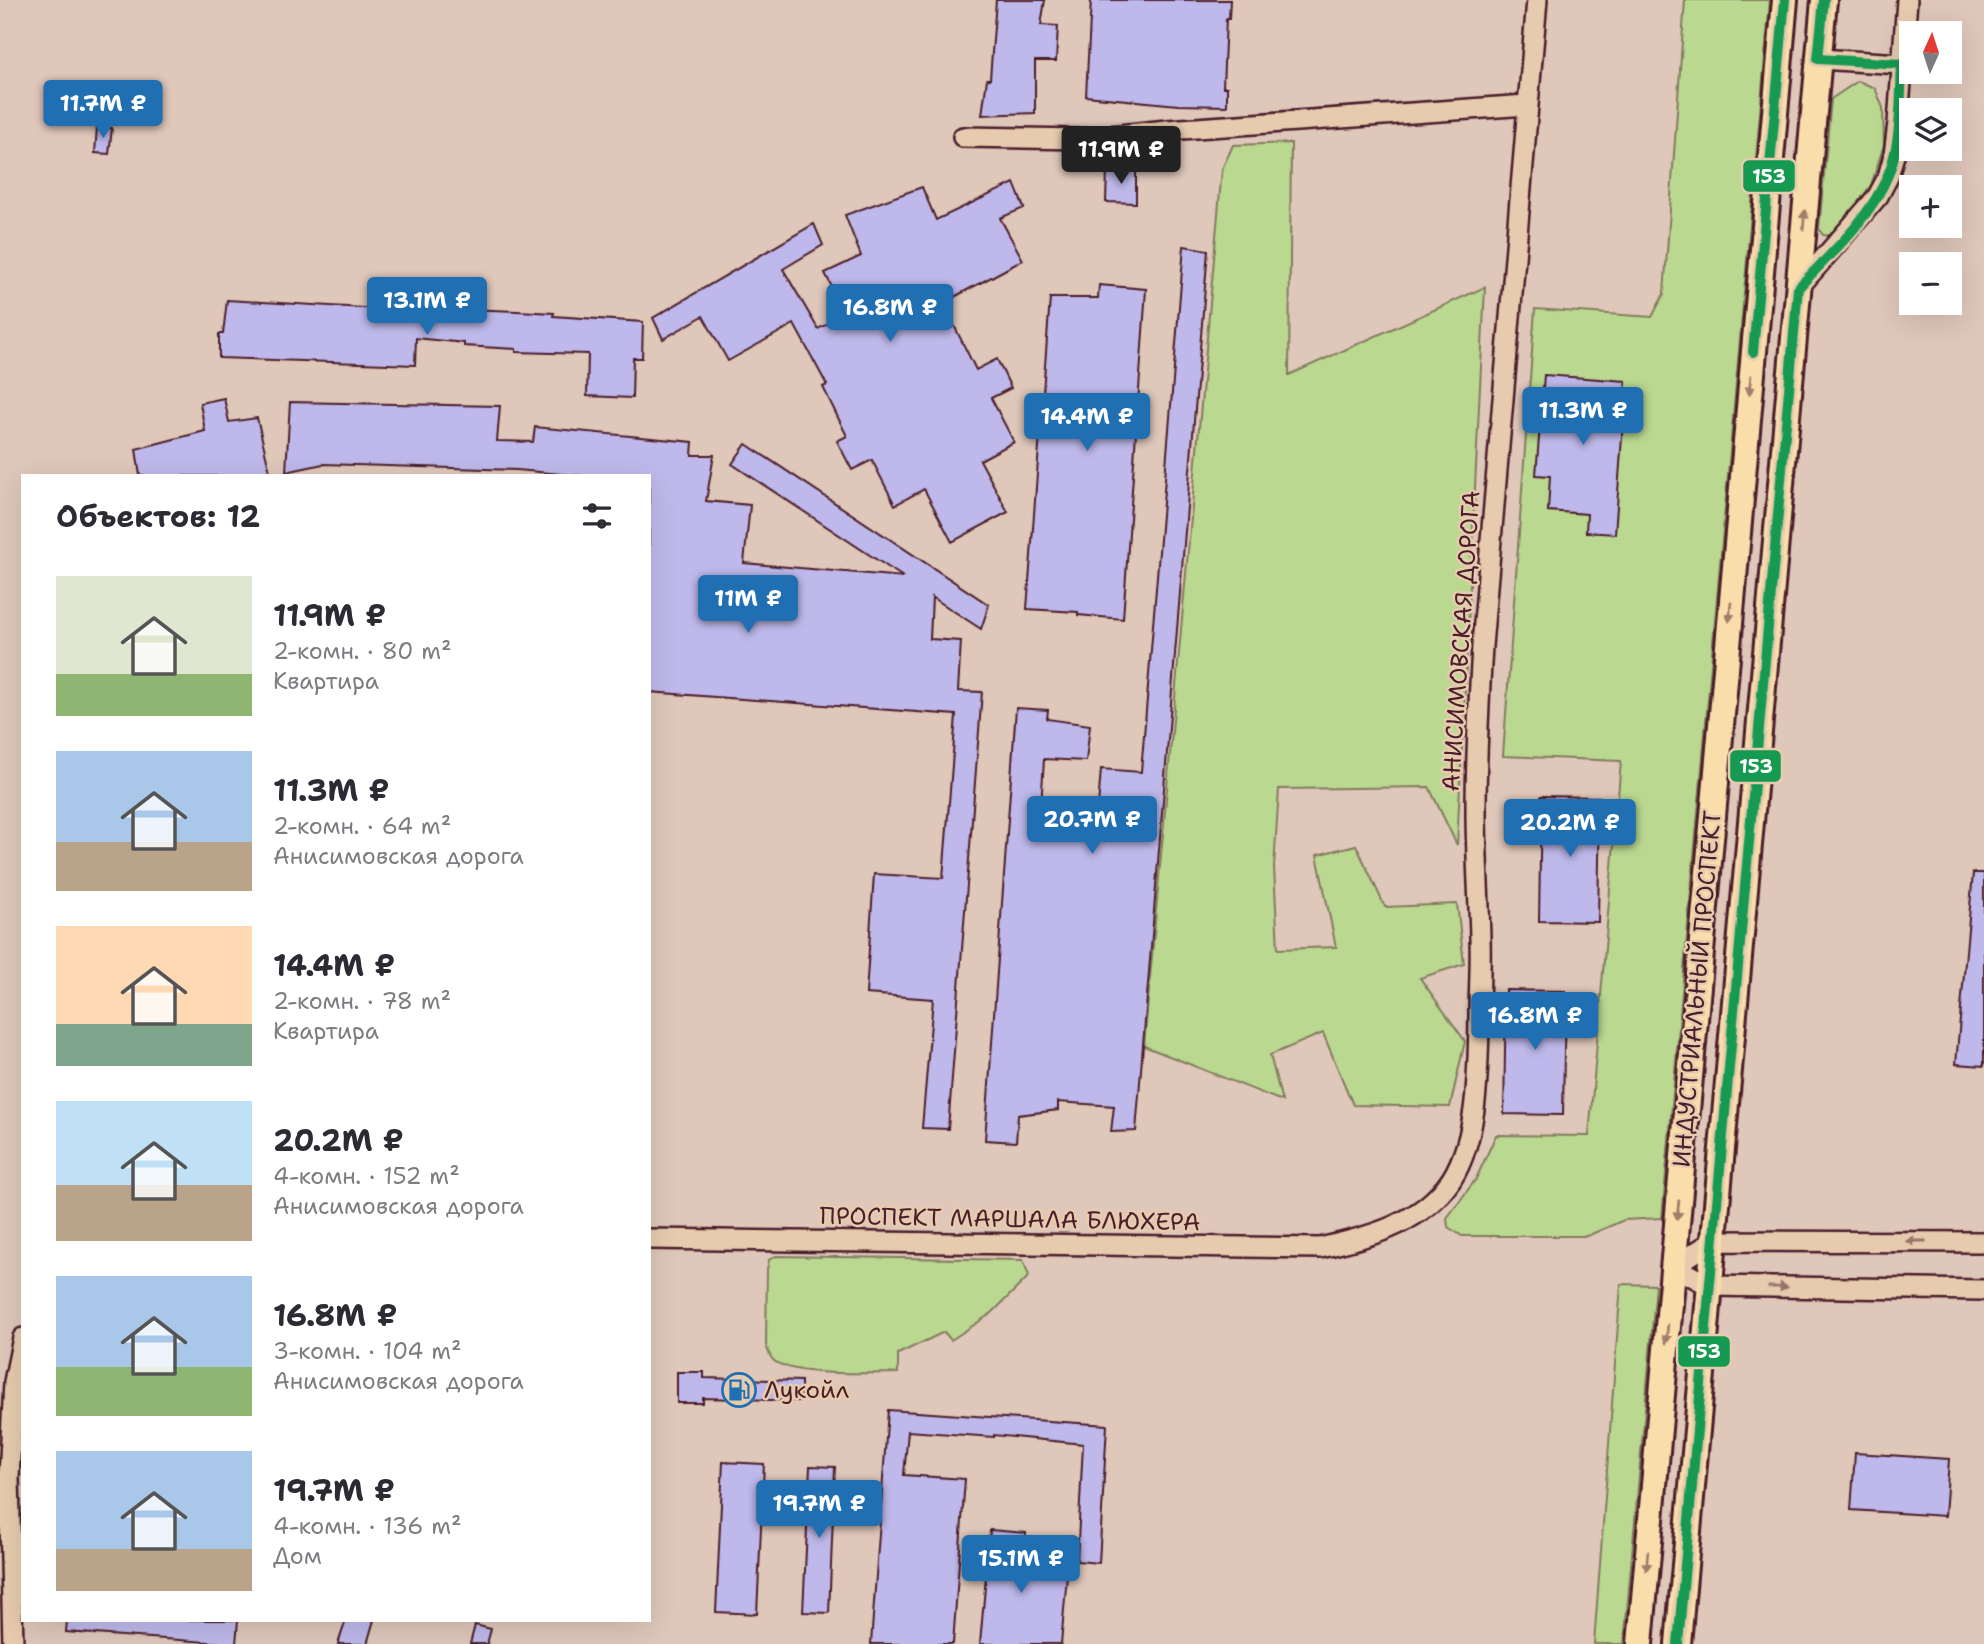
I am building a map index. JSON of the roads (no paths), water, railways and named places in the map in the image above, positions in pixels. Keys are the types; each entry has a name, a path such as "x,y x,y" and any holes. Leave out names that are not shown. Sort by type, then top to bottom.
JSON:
{"main road":[{"name":"ИНДУСТРИАЛЬНЫЙ ПРОСПЕКТ","path":"1640,1644 1784,0"},
{"name":"ИНДУСТРИАЛЬНЫЙ ПРОСПЕКТ","path":"1678,1644 1824,0"}],"street":[{"name":"АНИСИМОВСКАЯ ДОРОГА","path":"1368,1238 1428,1206 1447,1186 1461,1158 1472,1125 1479,1055 1480,940 1476,812 1479,701 1537,0"},
{"path":"1905,21 1907,0"},
{"path":"1818,59 1899,64"},
{"path":"1798,288 1878,195 1888,177 1897,134 1901,84"},
{"path":"962,137 1080,139 1167,130 1527,105"},
{"name":"ПРОСПЕКТ МАРШАЛА БЛЮХЕРА","path":"651,1239 1320,1248 1368,1238"},
{"path":"1673,1266 1714,1241 1984,1242"},
{"path":"1673,1266 1710,1286 1984,1290"},
{"path":"13,1644 9,1477 14,1382 21,1348"}],"place":[{"name":"Лукойл","path":"739,1390"}]}
